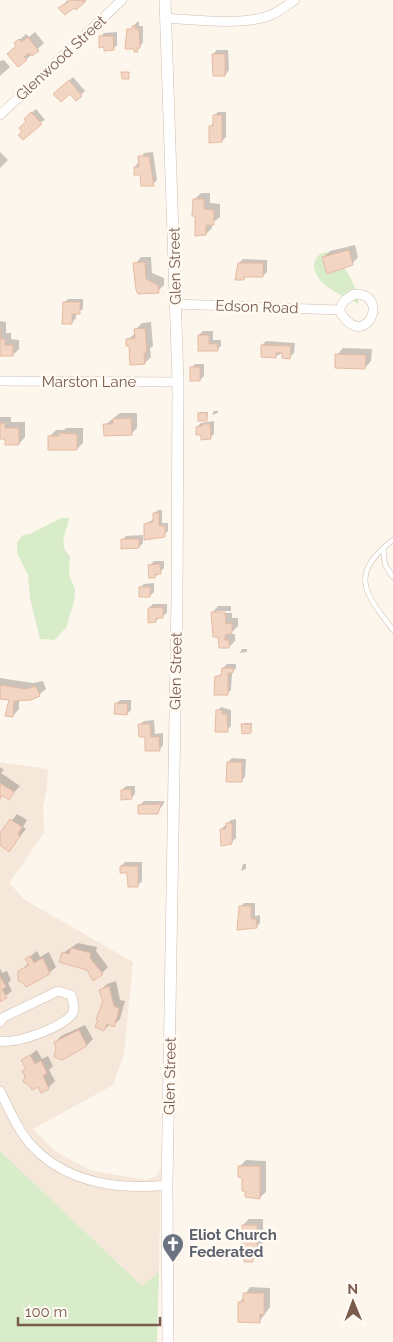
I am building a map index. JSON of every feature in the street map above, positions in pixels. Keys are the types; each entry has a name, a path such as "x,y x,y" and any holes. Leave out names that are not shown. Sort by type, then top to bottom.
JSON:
{"street":[{"name":"Glenwood Street","path":"0,115 122,0"},
{"name":"Glen Street","path":"165,0 178,382 177,599 167,1185 168,1342"},
{"path":"166,18 255,18 271,15 295,0"},
{"name":"Edson Road","path":"176,304 338,310"},
{"name":"Marston Lane","path":"0,382 178,382"},
{"path":"0,1022 4,1018 58,991 64,991 71,995 74,1005 73,1013 63,1022 20,1040 10,1043 0,1041"},
{"path":"0,1091 22,1131 36,1150 54,1164 77,1176 120,1188 167,1185"}],"lane":[{"path":"393,540 383,548 368,568 365,583 368,596 393,630"},
{"path":"383,548 384,564 393,577"}],"shaded area":[{"path":"0,762 48,769 47,789 43,805 44,833 9,883 25,900 133,962 124,1054 113,1085 33,1129 55,1151 92,1171 147,1180 156,1176 161,1167 159,1272 142,1286 0,1151"}],"green space":[{"path":"326,252 339,262 348,274 358,296 359,304 330,289 315,272 315,260"},
{"path":"61,518 69,518 63,542 70,556 69,575 75,589 74,602 66,628 54,640 40,639 30,598 28,575 17,553 17,542 23,535 30,534"},
{"path":"0,1151 142,1286 159,1272 157,1342 0,1342"}],"building":[{"path":"71,0 86,1 76,10 74,8 65,15 58,8"},
{"path":"135,25 135,29 139,29 140,48 137,48 138,52 134,52 134,49 125,49 127,29 132,29 132,26"},
{"path":"99,36 113,36 114,50 104,51 104,47 99,48"},
{"path":"28,37 39,51 32,56 29,53 24,57 27,60 18,67 7,54 16,46 14,43 19,39 22,42"},
{"path":"212,54 225,54 225,76 213,76"},
{"path":"121,72 129,72 129,79 122,79"},
{"path":"69,80 82,96 76,101 70,94 61,102 53,94"},
{"path":"31,112 42,124 23,140 18,135 22,132 19,128"},
{"path":"213,115 222,115 222,142 209,143 209,126 213,126"},
{"path":"138,156 149,156 154,186 141,186 140,175 134,175 134,167 139,167"},
{"path":"193,199 204,199 204,209 214,210 214,225 206,225 206,235 195,236 195,216 192,216"},
{"path":"349,250 353,265 327,274 322,257"},
{"path":"145,262 146,279 158,285 159,293 138,294 136,290 133,263"},
{"path":"238,263 263,263 263,277 244,277 244,280 235,280"},
{"path":"63,302 80,302 80,314 72,314 72,324 62,324"},
{"path":"145,328 147,353 144,353 145,364 130,365 129,346 126,346 126,339 135,338 134,329"},
{"path":"198,335 209,335 209,344 217,343 218,351 198,351"},
{"path":"0,339 5,339 5,345 13,345 13,356 0,356"},
{"path":"261,345 291,346 290,359 282,358 282,353 276,352 276,358 261,357"},
{"path":"335,354 366,355 365,369 335,368"},
{"path":"190,367 200,367 200,381 190,381"},
{"path":"198,413 207,413 207,421 198,421"},
{"path":"131,418 132,435 104,436 103,424 113,424 113,419"},
{"path":"0,423 5,423 5,428 19,428 19,445 5,445 5,439 0,439"},
{"path":"202,424 210,424 211,439 201,440 201,435 196,435 196,427 202,426"},
{"path":"59,433 77,434 77,450 48,450 48,436 59,436"},
{"path":"153,513 159,513 159,526 165,526 165,537 144,540 144,524 153,522"},
{"path":"121,539 139,539 139,548 121,549"},
{"path":"160,564 161,574 155,574 155,578 149,578 148,565"},
{"path":"139,587 150,587 150,597 139,597"},
{"path":"163,607 163,618 156,618 156,622 148,623 148,608"},
{"path":"211,612 225,612 226,624 232,623 232,633 225,635 225,640 229,640 229,648 219,648 218,637 213,637"},
{"path":"222,668 233,668 233,673 228,673 228,695 214,695 215,676 221,676"},
{"path":"0,685 26,689 36,686 40,696 31,700 14,701 13,717 5,716 9,700 0,699"},
{"path":"115,703 128,704 127,715 114,714"},
{"path":"216,710 222,710 222,714 227,714 228,732 215,732"},
{"path":"138,724 150,724 151,737 159,737 160,751 145,751 145,737 139,737"},
{"path":"241,724 251,724 251,733 242,734"},
{"path":"227,762 242,762 242,782 226,782"},
{"path":"0,783 14,792 9,800 2,795 0,799"},
{"path":"131,789 132,799 121,800 121,790"},
{"path":"161,804 158,814 138,814 138,805"},
{"path":"10,819 22,827 18,834 20,836 9,852 0,845 0,833"},
{"path":"226,823 232,823 232,844 221,846 220,829 226,829"},
{"path":"120,866 138,866 138,887 128,887 127,873 120,873"},
{"path":"239,906 251,906 251,919 256,919 257,928 237,930"},
{"path":"71,948 91,953 90,958 103,974 93,981 87,970 59,962 62,952 69,954"},
{"path":"30,956 34,963 43,958 50,974 26,987 22,982 18,981 18,971 29,965 25,959"},
{"path":"0,976 6,987 2,989 7,998 0,1002"},
{"path":"109,986 114,1006 119,1008 114,1027 107,1024 104,1031 95,1027 103,1001 99,990"},
{"path":"79,1030 87,1046 62,1060 54,1057 56,1048 54,1042"},
{"path":"30,1055 35,1064 41,1061 47,1073 43,1076 49,1089 41,1093 38,1087 32,1090 29,1085 23,1082 25,1076 22,1071 26,1069 21,1060"},
{"path":"238,1166 260,1166 260,1199 245,1197 245,1191 242,1191 242,1178 238,1177"},
{"path":"242,1225 257,1225 257,1257 253,1257 253,1262 244,1262 244,1257 242,1257"},
{"path":"243,1293 264,1293 264,1315 260,1314 260,1323 238,1322 238,1302 243,1302"}],"place":[{"name":"Eliot Church Federated","path":"173,1263"}]}
